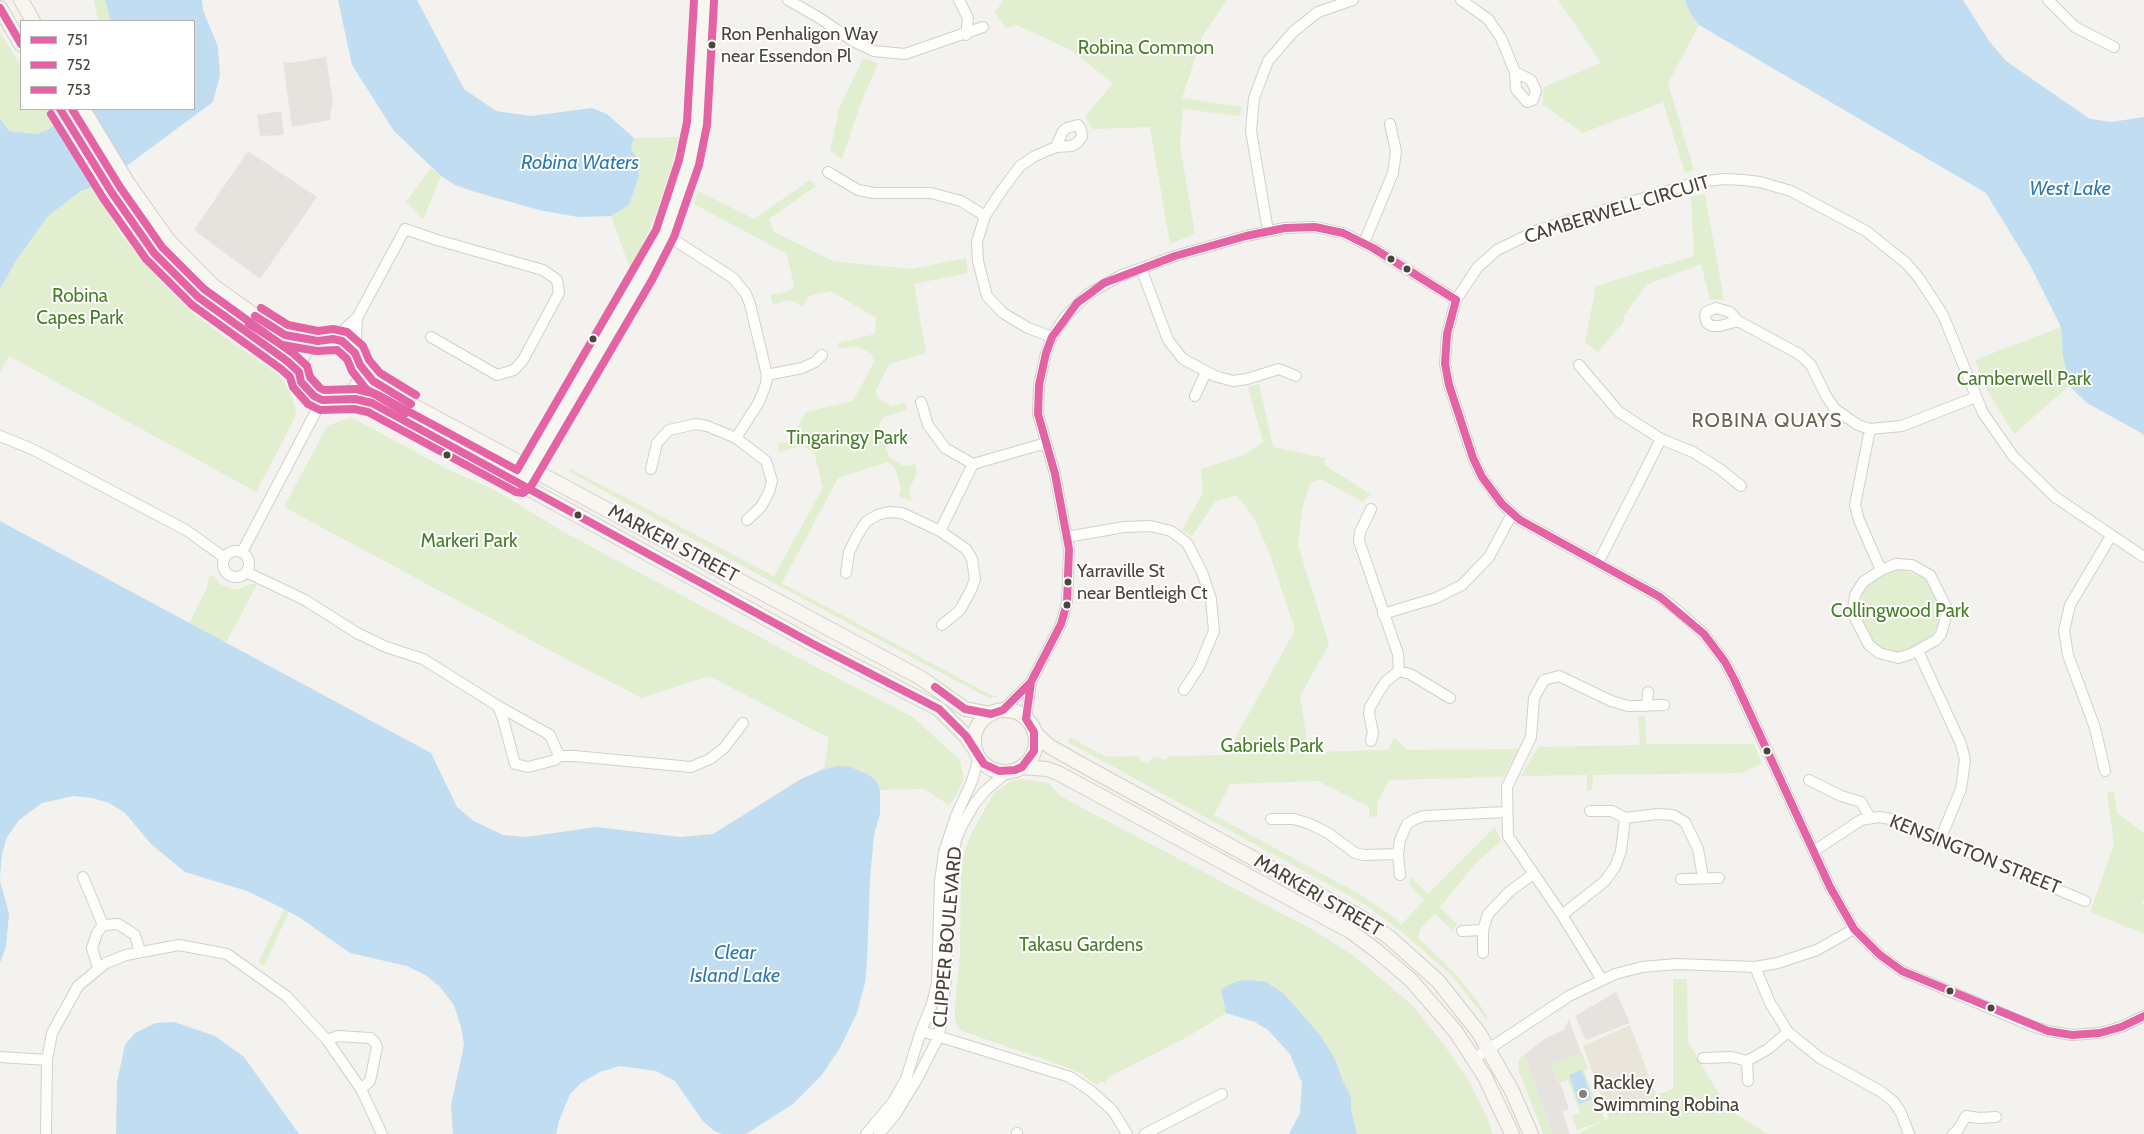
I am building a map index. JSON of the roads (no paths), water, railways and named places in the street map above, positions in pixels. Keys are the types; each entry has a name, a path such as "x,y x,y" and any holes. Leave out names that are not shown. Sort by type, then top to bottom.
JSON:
{"main road":[{"path":"21,0 32,20"},
{"path":"521,483 665,234 690,162 697,123 704,0"},
{"path":"0,8 20,42"},
{"path":"61,110 112,193 154,253 198,297 287,360 299,372 306,390 322,400 339,399 354,388 359,380 358,359 342,341 333,339 318,341 296,338 275,330 212,285 168,240 127,182 83,110"},
{"path":"299,372 303,354 309,346 318,341"},
{"name":"MARKERI STREET","path":"358,359 373,381 399,398 921,678 965,708 997,712"},
{"name":"MARKERI STREET","path":"339,399 355,399 372,403 813,644 939,709 966,736 978,754"},
{"path":"997,712 1016,712 1026,719 1034,732 1034,751 1029,760 1022,766 1008,772 991,768 978,754 974,742 978,726 997,712"},
{"name":"MARKERI STREET","path":"1034,732 1049,746 1076,762 1362,918 1390,938 1438,981 1490,1049 1512,1090 1531,1134"},
{"name":"MARKERI STREET","path":"1022,766 1047,769 1058,773 1350,931 1411,980 1456,1032 1475,1058 1512,1134"}],"street":[{"path":"789,0 818,16 853,41 874,51 905,54 966,35 983,27"},
{"path":"959,0 968,18 966,35"},
{"path":"1268,232 1251,131 1256,91 1268,61 1293,32 1318,12 1353,0"},
{"path":"1461,0 1488,19 1501,38 1515,72"},
{"path":"2048,0 2075,27 2114,47"},
{"path":"1364,244 1393,173 1396,151 1390,124"},
{"path":"1052,337 1028,328 1003,314 987,296 978,261 977,242 986,216 1020,166 1034,156 1056,146"},
{"path":"828,172 858,190 874,193 931,193 961,201 986,216"},
{"name":"CAMBERWELL CIRCUIT","path":"2144,557 2060,502 2027,472 1992,428 1976,397 1943,315 1919,278 1906,263 1879,240 1852,222 1801,194 1760,182 1725,179 1697,182 1538,230 1497,250 1477,268 1456,300 1445,349 1449,385 1473,458 1482,477 1512,514 1644,588 1676,609 1704,634 1725,662 1760,732 1841,909 1854,929 1880,955 1902,971 2048,1031 2072,1035 2100,1033 2121,1027 2144,1016"},
{"path":"1026,719 1031,682 1061,624 1067,602 1069,579 1067,537 1055,474 1038,414 1039,385 1046,353 1052,337 1065,317 1088,294 1104,283 1175,256 1246,236 1285,228 1315,227 1343,234 1364,244 1456,300"},
{"path":"333,339 357,318 405,229 543,270 557,280 559,293 523,360 514,370 497,375 432,337"},
{"path":"665,234 733,278 750,304 767,375 766,384 759,402 736,438"},
{"path":"1141,268 1168,340 1183,359 1206,372 1233,381 1246,380 1279,369 1296,376"},
{"path":"357,318 358,359"},
{"path":"1738,321 1799,354 1811,365 1834,409 1858,425 1870,429 1902,426 1976,397"},
{"path":"767,375 802,368 815,362 822,355"},
{"path":"1579,365 1619,412 1661,439 1693,452 1720,469 1741,486"},
{"path":"1196,396 1206,372"},
{"path":"242,552 322,400"},
{"path":"921,402 928,425 945,448 973,464 1046,443"},
{"path":"651,469 657,442 670,430 696,424 707,426 736,438 766,461 772,481 769,492 761,506 747,520"},
{"path":"1870,429 1856,506 1859,520 1881,570"},
{"path":"0,436 32,449 186,530 225,558"},
{"path":"1598,563 1661,439"},
{"path":"940,531 973,464"},
{"path":"1371,509 1360,532 1359,541 1398,654 1399,670"},
{"path":"846,573 849,552 857,536 866,522 877,515 889,512 902,513 940,531 966,549 972,559 975,579 960,610 942,625"},
{"path":"1384,614 1436,598 1462,585 1489,557 1512,514"},
{"path":"1067,537 1124,527 1150,526 1171,531 1187,544 1202,572 1211,599 1214,631 1199,667 1184,690"},
{"path":"2105,771 2100,743 2068,655 2064,631 2070,605 2111,536"},
{"path":"234,551 242,552 249,561 246,572 239,576 231,576 223,566 225,558 234,551"},
{"path":"1896,564 1912,565 1924,570 1935,583 1946,607 1946,620 1936,640 1918,651 1905,656 1892,657 1873,650 1864,637 1854,616 1855,596 1863,582 1881,570 1896,564"},
{"path":"246,572 305,600 356,633 386,647 423,659 498,706 550,735 559,756"},
{"path":"1918,651 1957,735 1965,760 1961,789 1940,840"},
{"path":"1399,670 1410,674 1450,698"},
{"path":"1371,741 1373,733 1369,712 1370,707 1385,682 1399,670"},
{"path":"1602,980 1562,914 1508,836 1506,812 1507,786 1531,737 1534,698 1544,680 1559,676 1611,701 1628,706 1664,705"},
{"path":"997,712 1031,682"},
{"path":"1647,706 1648,692"},
{"path":"498,706 515,764 528,767 555,760 559,756 593,757 691,767 710,759 724,748 743,723"},
{"name":"CLIPPER BOULEVARD","path":"866,1134 901,1090 912,1065 921,1030 932,1004 937,983 940,882 944,852 956,816 972,781 978,754"},
{"name":"CLIPPER BOULEVARD","path":"879,1134 895,1115 917,1079 938,1036 946,980 951,869 956,840 975,803 985,791 1008,772"},
{"path":"1809,780 1841,796 1861,802 1870,817"},
{"path":"1590,811 1612,811 1625,818 1658,814 1673,815 1685,822 1698,849 1703,878"},
{"path":"1400,875 1398,854 1403,831 1407,824 1415,819 1424,816 1506,812"},
{"name":"KENSINGTON STREET","path":"1814,851 1852,825 1870,817 1890,818 2085,901"},
{"path":"1562,914 1605,881 1615,866 1621,851 1625,818"},
{"path":"1271,819 1294,819 1310,824 1355,853 1364,855 1398,854"},
{"path":"1483,953 1483,930 1488,914 1510,891 1533,874"},
{"path":"83,876 103,926"},
{"path":"1681,880 1718,878"},
{"path":"98,968 92,948 97,933 103,926 118,924 135,935 140,951"},
{"path":"1475,1058 1551,1007 1615,974 1651,966 1677,964 1755,967 1778,963 1817,950 1854,929"},
{"path":"1462,931 1483,930"},
{"path":"46,1134 46,1060 52,1033 78,986 98,968 126,954 179,945 227,954 286,996 327,1040 361,1089 382,1134"},
{"path":"1755,967 1770,1003 1788,1032 1820,1058 1880,1091 1894,1102 1909,1134"},
{"path":"921,1030 1070,1077 1091,1091 1113,1111 1127,1134"},
{"path":"1747,1061 1768,1049 1788,1032"},
{"path":"327,1040 338,1036 370,1038 375,1042 377,1047 370,1081 361,1089"},
{"path":"0,1057 46,1060"},
{"path":"1704,1058 1742,1058 1747,1061"},
{"path":"1747,1061 1748,1081"},
{"path":"1145,1134 1222,1094"},
{"path":"1953,1134 1966,1116 1980,1118 1996,1117"}],"water":[{"path":"105,0 202,0 203,10 218,47 220,75 213,102 113,176 96,186 81,191 48,216 17,259 0,289 0,119 9,131 37,134 79,110 195,110 195,20 111,20"},
{"name":"Robina Waters","path":"338,0 417,0 464,89 496,111 531,116 592,108 607,114 634,138 631,147 637,160 639,176 629,205 611,216 578,217 539,210 472,191 455,185 441,176 394,131 352,65"},
{"name":"West Lake","path":"1685,0 1963,0 1989,41 2006,61 2090,119 2111,122 2144,117 2144,437 2143,434 2087,403 2069,386 2063,356 2061,327 2030,265 1986,193 1699,25 1690,13"},
{"name":"Clear Island Lake","path":"0,521 431,753 457,807 474,821 503,835 526,837 596,827 680,837 713,834 801,779 824,769 838,766 850,767 867,774 877,781 880,790 880,814 874,835 870,879 865,983 857,1013 840,1048 821,1076 793,1104 746,1134 722,1134 714,1131 702,1120 675,1081 656,1071 620,1066 600,1072 581,1083 570,1094 556,1134 453,1134 451,1105 464,1045 454,1005 440,987 427,976 407,966 350,953 299,917 274,904 247,891 185,872 151,844 125,813 109,803 92,798 73,796 42,803 19,820 7,837 2,854 0,877"},
{"path":"0,881 9,914 6,946 0,963"},
{"path":"1238,981 1266,982 1284,994 1320,1035 1336,1061 1351,1097 1351,1109 1357,1134 1289,1134 1300,1113 1302,1083 1290,1054 1268,1030 1255,1022 1226,1013 1221,990"},
{"path":"174,1022 215,1036 244,1057 299,1134 116,1134 117,1082 125,1045 135,1033 156,1023"},
{"path":"1582,1070 1592,1099 1579,1104 1569,1075"}],"place":[{"name":"Ron Penhaligon Way near Essendon Pl","path":"712,45"},
{"name":"Yarraville St near Bentleigh Ct","path":"1068,582"},
{"name":"Rackley Swimming Robina","path":"1583,1094"}],"district":[{"name":"ROBINA QUAYS","path":"1767,421"}],"park label":[{"name":"Robina Common","path":"1146,48"},
{"name":"Robina Capes Park","path":"80,307"},
{"name":"Camberwell Park","path":"2024,379"},
{"name":"Tingaringy Park","path":"847,438"},
{"name":"Markeri Park","path":"469,541"},
{"name":"Collingwood Park","path":"1900,611"},
{"name":"Gabriels Park","path":"1272,746"},
{"name":"Takasu Gardens","path":"1081,945"}]}
